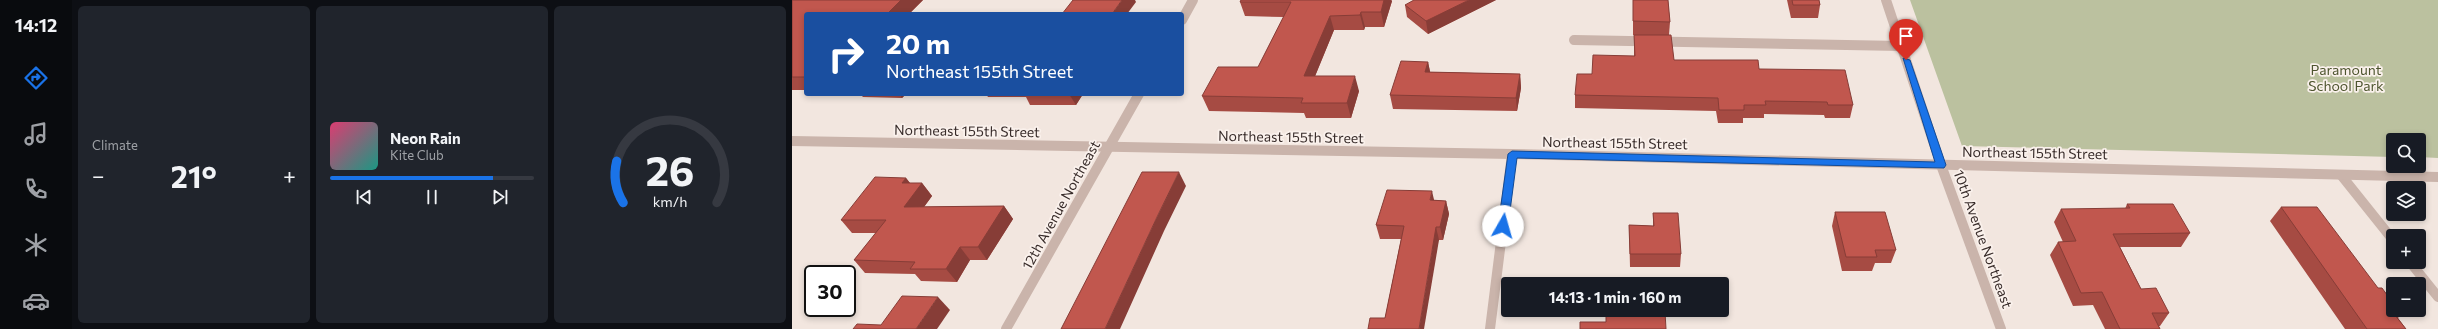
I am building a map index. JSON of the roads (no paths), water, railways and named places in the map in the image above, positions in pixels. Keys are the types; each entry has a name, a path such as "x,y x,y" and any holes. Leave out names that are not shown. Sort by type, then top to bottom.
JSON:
{"street":[{"path":"1184,16 1193,0"},
{"name":"10th Avenue Northeast","path":"1886,0 1941,165 2001,329"},
{"path":"1574,40 1901,46"},
{"name":"12th Avenue Northeast","path":"1006,329 1139,96"},
{"name":"Northeast 155th Street","path":"792,141 1109,148 1512,154 2438,177"},
{"path":"1490,329 1512,154"},
{"path":"2341,174 2386,231"},
{"path":"2416,269 2438,297"}],"park label":[{"name":"Paramount School Park","path":"2346,78"}]}
